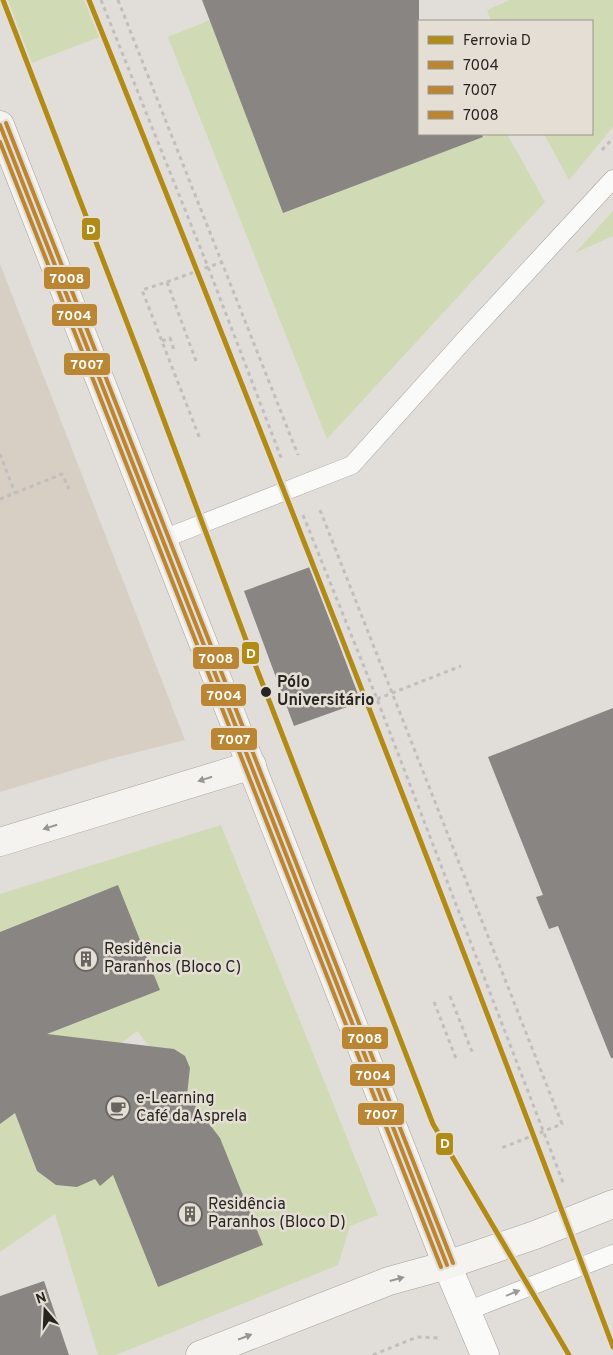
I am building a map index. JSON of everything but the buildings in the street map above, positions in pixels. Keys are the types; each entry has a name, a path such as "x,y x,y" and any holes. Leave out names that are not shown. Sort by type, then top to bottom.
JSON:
{"street":[{"path":"0,125 447,1265 485,1355"},
{"path":"0,842 252,765"},
{"path":"200,1355 389,1281 447,1265 535,1235 613,1204"}],"lane":[{"path":"163,539 352,465 613,179"},
{"path":"467,1311 613,1254"}],"path":[{"path":"101,0 208,267 392,693 562,1124 499,1149"},
{"path":"118,0 222,262 377,699 577,1218"},
{"path":"200,439 142,290 222,262"},
{"path":"167,282 196,361"},
{"path":"162,341 170,338 174,350"},
{"path":"0,454 15,493"},
{"path":"0,499 62,474 69,489"},
{"path":"377,699 461,666"},
{"path":"450,996 473,1054"},
{"path":"434,1002 457,1061"},
{"path":"373,1355 417,1337 441,1338 446,1344"}],"shaded area":[{"path":"0,264 185,740 110,759 0,792"}],"green space":[{"path":"4,0 88,0 102,36 29,64"},
{"path":"510,0 613,0 613,127 569,180 545,135 593,135 593,20 491,20 487,10"},
{"path":"210,20 283,212 488,135 508,135 545,202 327,439 168,37"},
{"path":"613,211 613,236 575,253"},
{"path":"221,825 378,1215 350,1226 338,1265 116,1355 98,1355 55,1214 0,1252 0,894","holes":["137,1031 154,1052 190,1068 189,1080 183,1089 198,1109 100,1185 95,1179 77,1187 56,1185 39,1107","221,1141 263,1245 158,1287 117,1183"]}],"rail line":[{"name":"D","path":"3,0 144,367 258,672 433,1124 569,1355"},
{"name":"D","path":"89,0 355,672 613,1347"}],"transit line":[{"name":"7008","path":"6,123 453,1263"},
{"name":"7004","path":"0,125 447,1265"},
{"name":"7007","path":"0,142 441,1267"}],"place":[{"name":"Pólo Universitário","path":"266,692"},
{"name":"Residência Paranhos (Bloco C)","path":"86,959"},
{"name":"e-Learning Café da Asprela","path":"118,1108"},
{"name":"Residência Paranhos (Bloco D)","path":"190,1214"}]}
